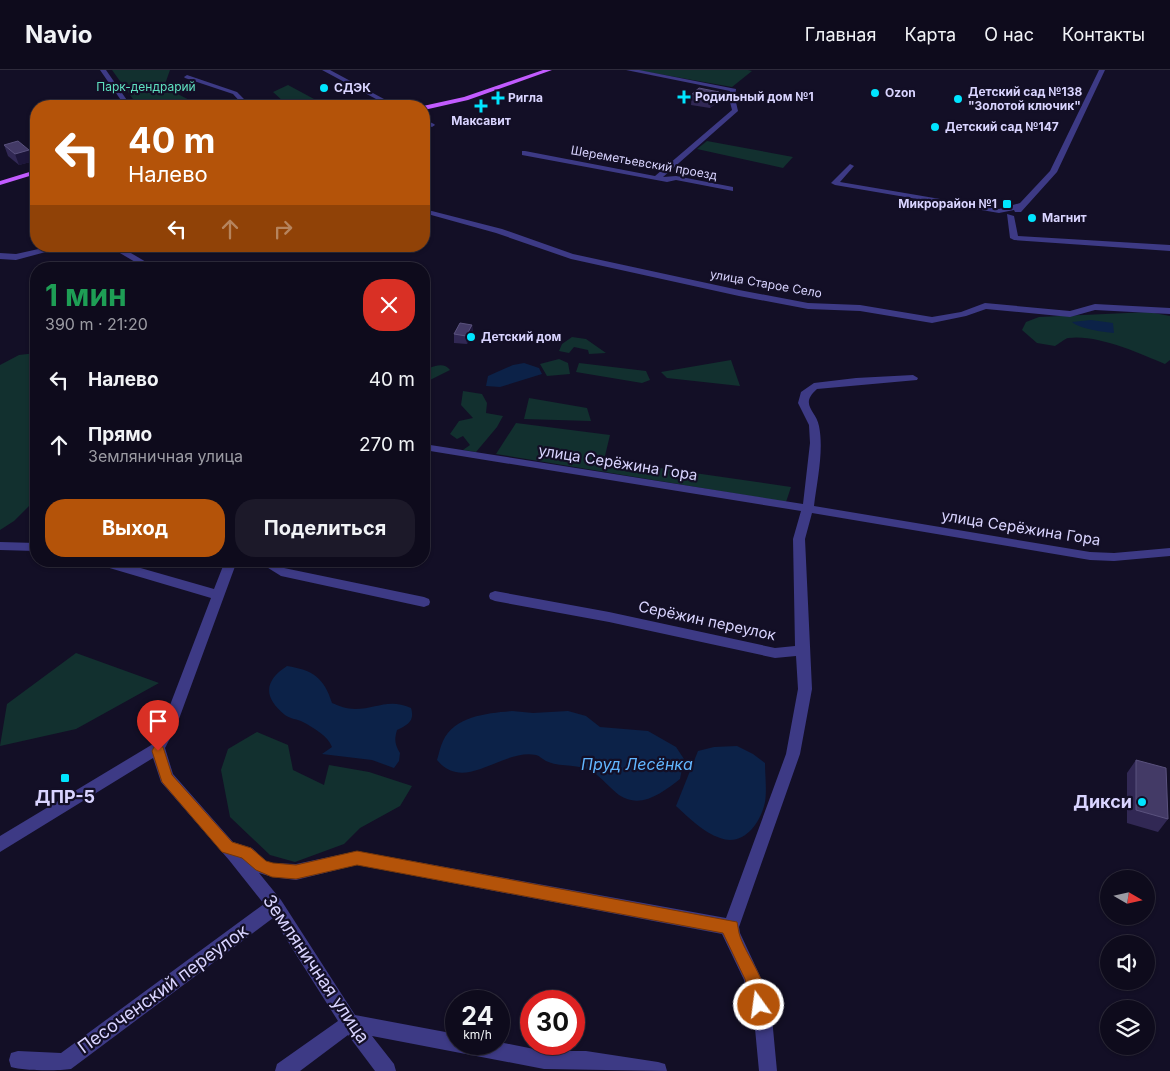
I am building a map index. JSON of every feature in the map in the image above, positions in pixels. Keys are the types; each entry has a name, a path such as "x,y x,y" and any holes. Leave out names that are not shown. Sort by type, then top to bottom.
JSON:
{"main road":[{"path":"430,103 533,70"},
{"path":"430,107 466,99 549,70"},
{"path":"0,183 30,174"},
{"path":"0,188 30,180"}],"street":[{"path":"103,70 124,100"},
{"path":"325,70 382,100"},
{"path":"629,70 734,90 732,98 736,110 657,178"},
{"path":"850,166 836,184 999,211 1010,216 1014,215 1053,172 1102,70"},
{"path":"187,77 235,93 242,100"},
{"name":"Шереметьевский проезд","path":"526,153 667,180 676,178 730,189"},
{"path":"999,211 1023,204"},
{"name":"улица Старое Село","path":"430,213 499,231 571,256 739,293 808,306 860,308 932,320 962,314 985,306 1070,314 1095,307 1170,311"},
{"path":"1010,216 1014,238 1170,248"},
{"path":"0,256 16,257 38,252"},
{"path":"123,252 141,262"},
{"path":"768,1071 763,1018 759,1002 752,978 731,934 731,927 793,754 805,689 799,539 808,508 815,443 814,425 803,403 805,394 814,386 856,381 913,378"},
{"name":"улица Серёжина Гора","path":"430,448 808,508 1090,556 1114,557 1170,552"},
{"path":"0,546 30,547"},
{"path":"120,567 219,595"},
{"path":"0,845 158,748 168,727 228,567"},
{"path":"273,567 281,572 424,602"},
{"name":"Серёжин переулок","path":"495,596 608,617 776,653 802,650"},
{"name":"Земляничная улица","path":"158,748 166,778 227,847 275,906 350,1023 387,1071"},
{"path":"227,847 246,853 261,866 272,870 296,872 357,858 731,927"},
{"name":"Песоченский переулок","path":"18,1060 64,1062 275,906"},
{"path":"287,1070 350,1023 445,1041"},
{"path":"510,1053 544,1060 586,1060 658,1071"}],"green space":[{"name":"Парк-дендрарий","path":"112,70 170,70 164,87 189,100 134,100"},
{"path":"636,70 748,70 752,71 732,87"},
{"path":"288,85 317,99 282,100 273,92"},
{"path":"707,141 793,157 783,168 697,149"},
{"path":"1149,312 1170,316 1170,360 1165,364 1118,345 1092,339 1068,338 1055,346 1037,343 1022,330 1026,322 1039,317"},
{"path":"572,337 586,339 606,353 589,354 588,350 574,347 569,353 559,351 562,344"},
{"path":"30,354 30,505 14,521 0,530 0,365 19,355"},
{"path":"559,359 568,363 570,374 547,376 540,364"},
{"path":"731,360 740,386 667,378 661,372"},
{"path":"579,363 646,371 650,380 642,383 576,372"},
{"path":"443,365 450,370 430,380 430,368"},
{"path":"463,391 482,394 487,403 486,413 503,416 497,427 476,452 463,450 470,445 463,436 457,439 450,434 459,421 473,418 461,405"},
{"path":"529,398 587,408 591,421 524,419"},
{"path":"516,423 610,435 604,460 791,487 786,502 496,454"},
{"path":"76,653 159,683 76,729 0,746 7,704"},
{"path":"257,732 288,745 293,770 324,785 329,765 369,772 412,786 400,806 360,828 344,844 295,862 270,855 230,817 221,770 228,749"}],"water":[{"path":"1091,320 1113,323 1114,333 1086,328 1072,322"},
{"path":"524,363 539,368 542,374 500,387 486,386 488,376 513,365"},
{"path":"287,666 316,676 325,687 332,703 340,706 363,709 396,704 411,708 412,716 410,722 397,730 396,742 400,753 399,761 394,768 372,760 322,754 332,747 327,739 307,724 285,715 270,696 270,683"},
{"name":"Пруд Лесёнка","path":"512,711 533,713 568,711 586,716 600,727 648,731 676,747 684,759 680,779 651,798 635,801 619,795 596,774 587,769 552,763 536,755 510,758 472,772 460,773 448,769 437,760 443,741 455,726 473,717"},
{"name":"Пруд Лесёнка","path":"737,746 765,763 766,797 760,817 750,831 737,839 729,840 708,832 676,806 698,751 714,747"}],"building":[{"path":"699,88 719,92 711,98 692,94"},
{"path":"18,141 29,150 15,154 4,145"},
{"path":"460,323 472,325 466,336 454,334"},
{"path":"1136,760 1166,768 1168,819 1136,810"}],"place":[{"name":"СДЭК","path":"324,88"},
{"name":"Ozon","path":"875,93"},
{"name":"Родильный дом №1","path":"684,97"},
{"name":"Ригла","path":"498,98"},
{"name":"Детский сад №138 \"Золотой ключик\"","path":"958,99"},
{"name":"Максавит","path":"481,106"},
{"name":"Детский сад №147","path":"935,127"},
{"name":"Микрорайон №1","path":"1007,204"},
{"name":"Магнит","path":"1032,218"},
{"name":"Детский дом","path":"471,337"},
{"name":"ДПР-5","path":"65,778"},
{"name":"Дикси","path":"1142,802"}],"route":[{"path":"158,751 166,778 227,847 246,853 261,866 272,870 296,872 357,858 731,927 731,934 752,978 759,1005"}]}
